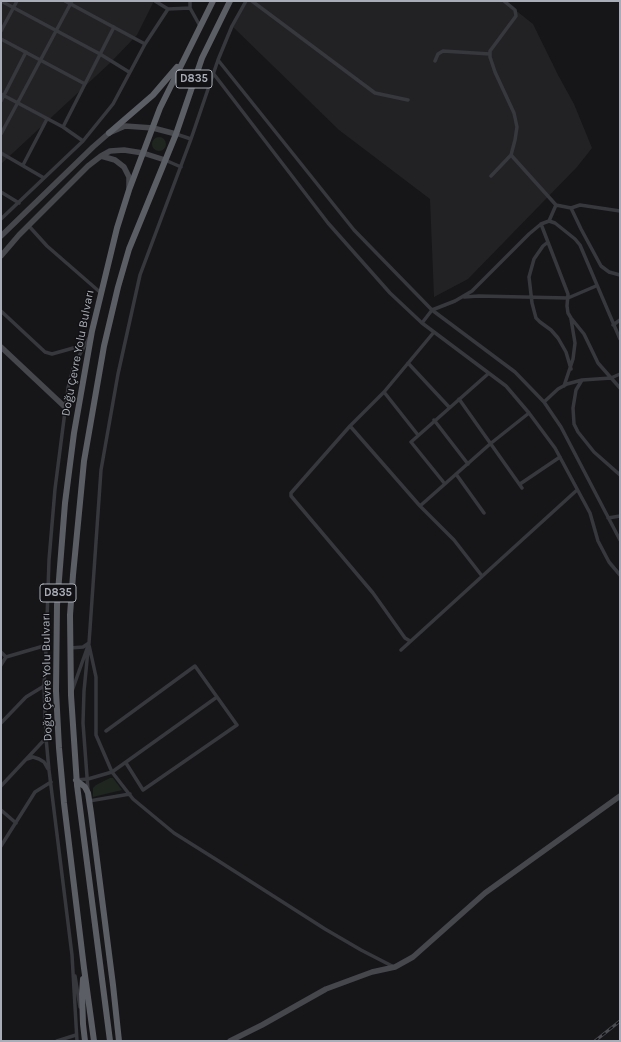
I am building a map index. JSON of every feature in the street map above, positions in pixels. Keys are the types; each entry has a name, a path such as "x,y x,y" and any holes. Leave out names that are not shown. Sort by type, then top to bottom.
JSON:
{"highway":[{"name":"D835","path":"143,153 160,108 213,1"},
{"name":"D835","path":"166,160 202,58 230,1"},
{"path":"110,133 153,95 183,60"},
{"name":"Doğu Çevre Yolu Bulvarı","path":"94,1041 84,968 62,772 56,690 57,605 65,502 75,425 92,332 117,228 143,153"},
{"name":"Doğu Çevre Yolu Bulvarı","path":"110,1041 76,780 71,695 70,615 84,461 104,346 129,248 166,160"},
{"path":"76,780 85,787 88,793 119,1041"},
{"path":"84,968 82,994 85,1041"}],"main road":[{"path":"1,236 92,147 110,133 125,126 153,128 176,134"},
{"path":"1,256 28,225 88,166 101,156 110,151 124,150 143,153 166,160"},
{"path":"101,156 115,160 124,167 129,177 129,190"},
{"path":"1,347 66,408"},
{"path":"230,1041 326,989 372,972 395,968 413,957 485,893 620,796"}],"street":[{"path":"1,1 100,54 130,72"},
{"path":"1,31 17,1"},
{"path":"65,1 145,44"},
{"path":"155,1 168,9 190,8"},
{"path":"190,1 190,8 200,26"},
{"path":"190,8 194,1"},
{"name":"Doğu Çevre Yolu Bulvarı","path":"71,695 89,643 101,470 118,374 140,275 181,167 218,60 232,26 246,1"},
{"path":"252,1 375,93 408,100"},
{"path":"491,176 510,156 517,127 514,113 495,72 490,54 490,51 516,16 516,10 504,1"},
{"path":"1,134 71,3"},
{"path":"1,219 83,140 113,104 145,44 168,9"},
{"path":"63,127 114,27"},
{"path":"1,39 85,84"},
{"path":"435,61 438,54 443,51 490,54"},
{"path":"1,101 2,95 26,52"},
{"path":"218,60 354,230 432,310 515,372 544,402 561,427 620,540"},
{"path":"213,73 328,223 390,293 422,323 506,386 529,413 555,448 590,514 598,541 609,562 620,575"},
{"path":"2,95 63,127 83,140"},
{"path":"23,165 47,119"},
{"path":"176,134 191,139"},
{"path":"1,153 44,178"},
{"path":"510,156 556,205 571,208 580,205 620,211"},
{"path":"166,160 181,167"},
{"path":"1,192 19,203"},
{"path":"422,323 432,310 462,297 472,290 529,234 541,224 549,221 556,205"},
{"path":"571,208 601,266 609,272 620,275"},
{"path":"549,221 575,239 580,245 596,286 620,339"},
{"path":"541,224 568,294 566,306 568,313 584,334 598,363 620,388"},
{"path":"28,225 47,246 101,293"},
{"path":"548,242 543,246 534,259 529,277 532,297 536,318 551,330 558,338 566,352 571,369"},
{"path":"462,297 568,298 596,286"},
{"path":"1,312 45,352 52,354 85,344"},
{"path":"564,386 571,369 575,343 571,318"},
{"path":"613,325 620,320"},
{"path":"83,1024 72,955 49,770 44,686 50,552 55,489 68,388 74,365 92,332"},
{"path":"410,641 405,638 373,593 291,496 291,493 350,426 384,392 434,332"},
{"path":"408,363 449,407"},
{"path":"445,484 411,442 434,420 489,373"},
{"path":"544,402 558,389 564,386 582,380 611,378 620,374"},
{"path":"582,380 576,390 573,408 574,424 578,432 594,452 620,475"},
{"path":"384,392 418,435"},
{"path":"459,399 522,488"},
{"path":"420,506 490,444 529,413"},
{"path":"434,420 468,464"},
{"path":"350,426 420,506 454,540 482,576"},
{"path":"520,484 560,457"},
{"path":"456,474 484,513"},
{"path":"401,650 577,490"},
{"path":"608,518 620,516"},
{"path":"70,648 83,647 89,643"},
{"path":"89,643 96,677 96,735 112,772 130,794 168,828 186,841 361,950 395,968"},
{"path":"88,793 83,724 84,691 89,643"},
{"path":"1,664 6,657 47,645"},
{"path":"1,652 6,657"},
{"path":"106,730 195,666 237,725 143,790 126,763"},
{"path":"1,723 26,697 44,686"},
{"path":"76,780 88,779 112,772 218,697"},
{"path":"1,786 46,738"},
{"path":"26,760 33,758 39,759 44,762 49,770"},
{"path":"1,846 35,792 51,782"},
{"path":"89,801 130,794"},
{"path":"1,810 16,823"},
{"path":"72,955 77,1041"},
{"path":"57,1041 76,1035"}],"shaded area":[{"path":"1,1 154,1 137,35 110,63 1,164"},
{"path":"246,1 504,1 533,24 574,104 592,148 577,167 468,279 434,297 430,199 339,130 232,26"},
{"path":"156,137 162,137 166,141 166,147 162,151 156,151 152,147 152,141"},
{"path":"110,778 113,778 122,790 93,797 93,788"}],"railway":[{"path":"595,1041 620,1021"}]}
